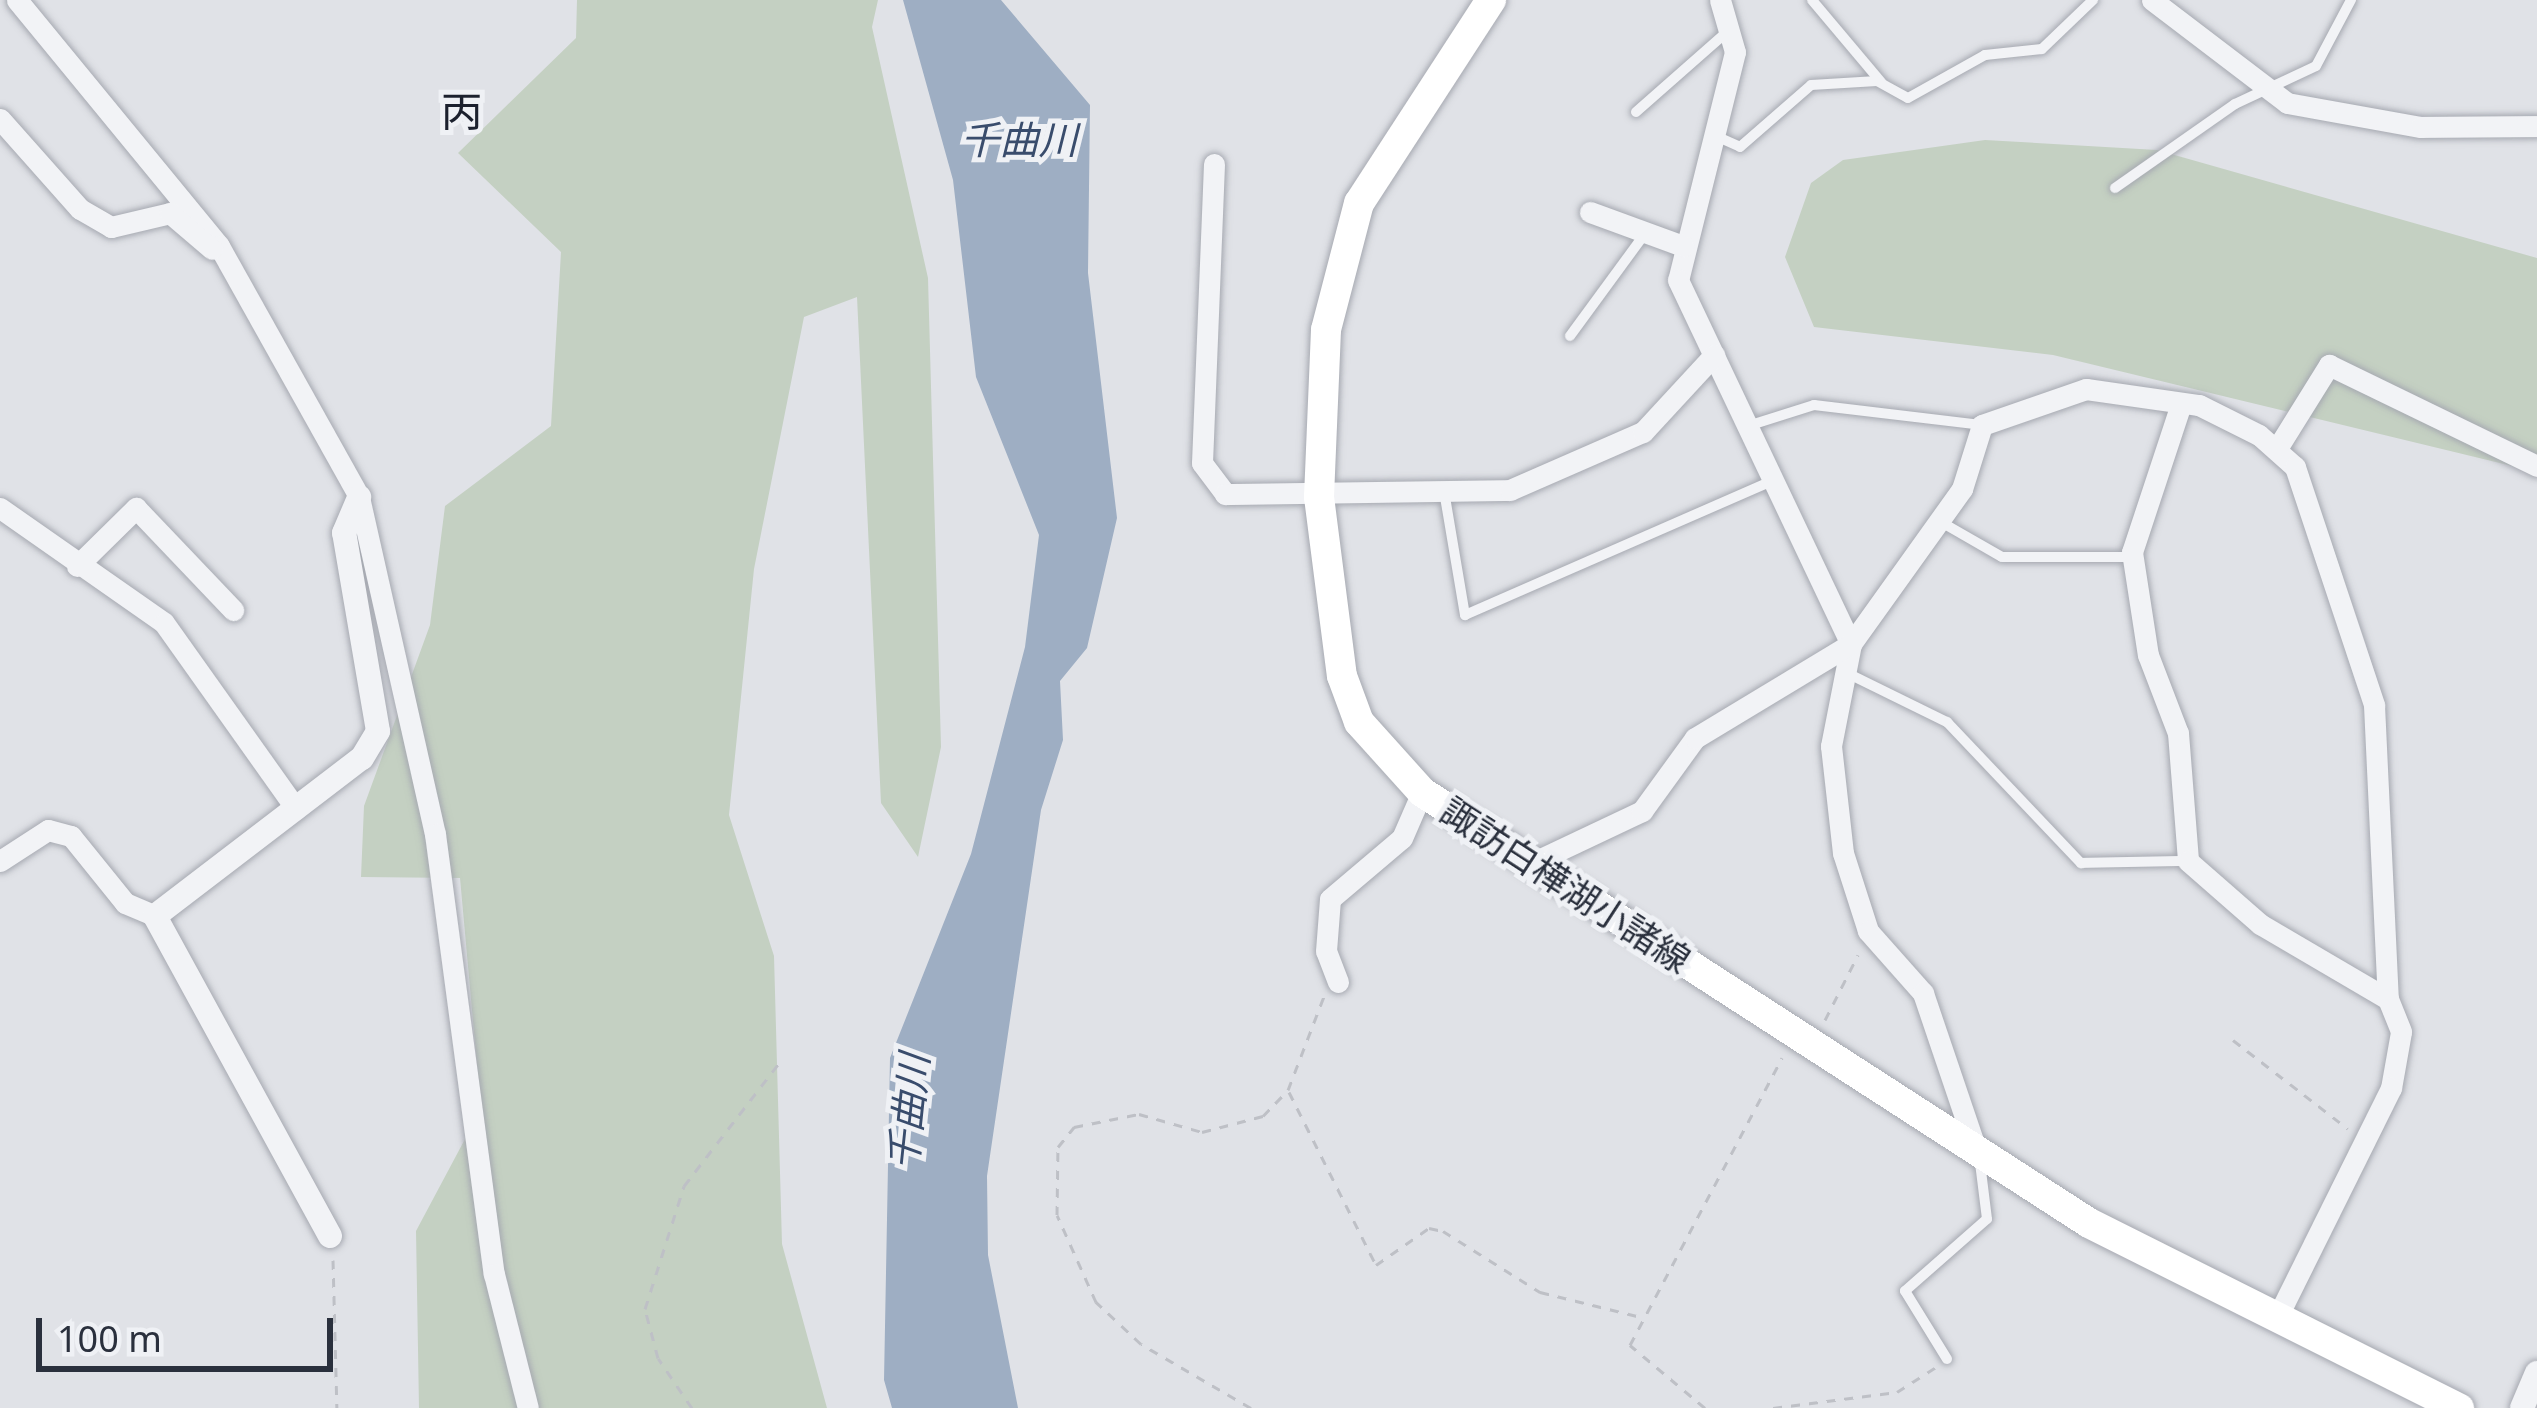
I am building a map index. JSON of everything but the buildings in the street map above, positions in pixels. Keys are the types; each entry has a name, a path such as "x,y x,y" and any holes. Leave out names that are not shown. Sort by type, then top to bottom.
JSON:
{"main road":[{"name":"諏訪白樺湖小諸線","path":"1491,0 1359,203 1326,330 1319,497 1342,676 1359,722 1422,792 1976,1151 2276,1320 2459,1408"}],"street":[{"path":"16,0 219,246 358,497 435,833 494,1274 528,1408"},
{"path":"2152,0 2265,91 2337,119 2537,126"},
{"path":"1723,1 1729,30 1718,137 1683,246 1678,280 1754,424 1851,644 1853,676 1831,746 1843,853 1868,931 1923,993 1976,1151"},
{"path":"0,119 80,209 111,226 170,213 200,244 219,246"},
{"path":"1214,164 1202,463 1225,494 1319,497 1510,490 1643,432 1714,355"},
{"path":"1590,212 1683,246"},
{"path":"2278,448 2329,365 2537,466"},
{"path":"1530,864 1642,811 1695,738 1851,644 1941,522 1982,425 2086,389 2180,407 2199,405 2278,448 2295,466 2374,706 2387,999 2401,1054 2276,1320"},
{"path":"2180,407 2133,557 2148,655 2178,733 2188,861 2260,924 2387,999"},
{"path":"155,916 362,758 378,731 344,533 358,497"},
{"path":"0,508 77,566 164,622 296,808"},
{"path":"77,566 136,508 233,610"},
{"path":"1338,982 1326,952 1330,899 1402,838 1422,792"},
{"path":"0,860 48,830 71,836 125,903 155,916 330,1236"},
{"path":"2522,1408 2537,1373"}],"lane":[{"path":"1812,0 1883,84 1908,98 1985,55 2042,49 2093,0"},
{"path":"2115,188 2331,53 2351,0"},
{"path":"1636,112 1729,30"},
{"path":"1718,137 1740,147 1811,85 1883,84"},
{"path":"1570,336 1644,235"},
{"path":"1754,424 1814,405 1982,425"},
{"path":"1444,491 1465,615 1779,477"},
{"path":"1941,522 2002,557 2133,557"},
{"path":"1853,676 1947,722 2081,863 2188,861"},
{"path":"1947,1359 1905,1291 1987,1219 1993,1203 1976,1151"}],"path":[{"path":"1706,1408 1630,1345 1640,1316 1681,1261 1777,1062 1807,1040 1840,1004 1868,931"},
{"path":"1251,1408 1141,1344 1096,1301 1057,1215 1058,1147 1074,1127 1139,1114 1230,1132 1288,1090 1315,1006 1338,982"},
{"path":"2234,1040 2363,1141"},
{"path":"692,1408 658,1358 645,1309 684,1186 779,1063"},
{"path":"1288,1090 1376,1265 1429,1228 1443,1231 1540,1292 1640,1316"},
{"path":"330,1236 337,1408"},
{"path":"1773,1408 1897,1392 1947,1359"}],"green space":[{"path":"577,0 878,0 872,27 928,278 941,747 918,857 881,803 857,297 804,317 754,569 729,815 774,956 782,1244 827,1408 419,1408 416,1231 481,1109 460,878 361,877 364,806 430,625 445,506 551,426 561,252 458,153 576,38"},
{"path":"1985,140 2157,150 2537,258 2537,472 2053,355 1814,327 1785,257 1811,183 1843,160"}],"water":[{"name":"千曲川","path":"903,0 1001,0 1090,105 1088,273 1117,518 1087,648 1060,681 1063,740 1041,810 987,1176 988,1255 1018,1408 892,1408 884,1380 890,1058 971,854 1025,647 1039,535 976,377 953,180"}],"district":[{"name":"丙","path":"462,111"}]}
